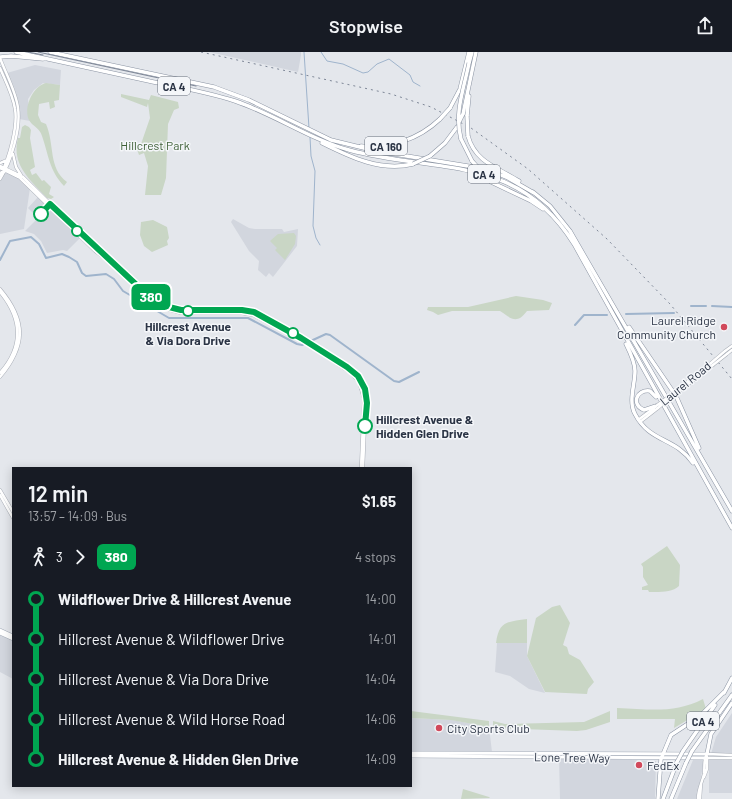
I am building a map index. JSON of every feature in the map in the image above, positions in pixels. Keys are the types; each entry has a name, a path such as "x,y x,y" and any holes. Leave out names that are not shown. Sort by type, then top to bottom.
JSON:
{"highway":[{"name":"CA 4","path":"16,52 221,97 251,107 306,133 350,150 471,171 497,178 528,194 559,223 574,244 732,528"},
{"name":"CA 4","path":"50,52 201,84 226,91 249,100 325,137 351,146 486,169 508,178 534,193 550,206 564,222 628,326 732,511"},
{"path":"61,52 76,57"},
{"path":"470,52 469,63 458,109 462,139 472,161 491,182 534,203 559,223"},
{"name":"CA 160","path":"325,137 358,145 385,146 416,136 440,119 450,108 460,90 470,52"},
{"name":"CA 160","path":"306,133 324,144 372,164 390,167 413,164 430,156 446,143 465,115 476,52"},
{"path":"0,58 49,59"},
{"path":"465,115 468,136 473,149 482,160 520,182 534,193"},
{"path":"628,326 670,386 705,464"},
{"path":"619,327 635,367 632,404 639,421 653,436 681,449 701,474"},
{"path":"657,407 649,410 640,408 636,402 637,396 641,391 650,391 663,406"},
{"name":"CA 4","path":"663,799 677,762 683,751 732,678"},
{"path":"658,799 662,756 670,735 700,716 724,692"},
{"name":"CA 4","path":"673,799 692,751 732,695"},
{"path":"706,757 711,734 732,703"}],"main road":[{"path":"0,58 18,108 18,122 13,151 16,167 23,177 87,240 118,266 142,290 165,306 181,310 250,311 306,342 352,373 361,386 364,403 362,467"},
{"path":"0,68 15,108 15,120 8,158 0,175"},
{"path":"3,167 13,151"},
{"path":"0,179 4,162 8,158"},
{"path":"3,167 23,177"},
{"path":"3,167 22,180 98,253 114,265 139,290 163,308 181,313 253,314 306,342"},
{"path":"80,236 87,240"},
{"path":"0,289 12,306 18,323 20,337 16,355 0,377"},
{"path":"0,292 11,308 17,337 14,354 0,373"},
{"name":"Laurel Road","path":"673,394 712,364 732,346"},
{"name":"Laurel Road","path":"726,352 732,350"},
{"name":"Laurel Road","path":"639,421 712,364"},
{"path":"670,386 676,388 687,382"},
{"path":"0,490 12,510"},
{"path":"0,495 12,516"},
{"path":"0,631 12,636"},
{"path":"0,631 12,638"},
{"name":"Lone Tree Way","path":"412,755 732,757"},
{"path":"699,799 706,757"},
{"name":"Lone Tree Way","path":"706,757 732,757"}],"shaded area":[{"path":"209,52 301,52 301,55 298,72"},
{"path":"35,65 61,70 60,85 43,83 34,90 28,99 30,121 19,119 19,105 7,73"},
{"path":"6,171 16,176 30,188 24,229 0,234 0,181"},
{"path":"38,197 80,238 67,251 63,250 47,253 41,241 34,234 25,231 38,218 28,208"},
{"path":"233,219 249,228 255,229 282,229 284,232 298,229 297,246 273,277 269,273 266,277 258,270 259,261 249,251 231,222"},
{"path":"0,634 12,640 12,678 0,672"},
{"path":"497,643 527,643 527,656 545,693 529,689 510,676 495,672"},
{"path":"732,713 732,754 711,754 716,737"},
{"path":"412,718 452,720 489,727 492,752 412,752"},
{"path":"559,757 656,761 655,799 560,799"},
{"path":"709,759 732,760 732,793 709,793"},
{"path":"693,760 704,760 697,799 677,799"}],"green space":[{"path":"46,83 60,85 59,100 54,101 55,107 50,109 49,102 39,104 38,115 41,122 46,124 49,132 54,163 61,176 67,182 64,186 52,168 41,133 30,122 27,115 30,98 37,88"},
{"name":"Hillcrest Park","path":"121,94 149,100 151,95 178,102 179,108 174,110 168,124 166,178 161,195 145,195 148,166 144,153 139,155 136,146 141,144 150,118 148,103 147,107 121,97"},
{"path":"25,125 31,130 30,138 35,167 30,170 32,175 36,173 42,181 44,180 51,187 49,194 54,197 51,199 47,198 34,185 24,171 17,156 18,138 20,138 22,127"},
{"path":"153,220 167,227 169,238 167,241 168,245 152,252 144,246 140,235 141,222"},
{"path":"294,233 296,236 295,244 285,260 275,250 277,248 270,241 278,234"},
{"path":"516,296 543,300 552,303 549,310 527,311 523,316 516,319 510,318 500,311 452,311 438,315 427,310 428,307 468,307"},
{"path":"667,546 680,565 679,586 673,590 665,592 649,592 648,590 642,590 642,587 648,585 643,577 643,567 641,564"},
{"path":"560,605 570,623 563,645 567,647 569,654 580,660 594,682 588,689 587,694 545,692 527,656 536,618 552,607"},
{"path":"527,619 527,643 496,643 499,630 505,624"},
{"path":"703,699 706,709 674,728 675,719 617,719 617,708 651,710 671,709 692,704"},
{"path":"412,711 489,721 489,727 451,720 412,718"},
{"path":"610,711 610,722 586,730 493,728 493,721 505,724 584,722"},
{"path":"463,789 489,797 490,798 461,799"}],"waterway":[{"path":"304,52 309,128"},
{"path":"321,52 327,61 343,64 363,73 368,72 377,64 389,59 410,75 413,82 420,86"},
{"path":"310,137 311,156 315,171 313,226 316,238 320,245"},
{"path":"0,260 10,241 31,237 39,244 46,258 62,254 77,262 82,273 86,276 106,274 114,279 123,291 169,318 248,318 297,344 302,345 326,334 330,335 394,381 399,382 419,372"},
{"path":"691,306 706,306"},
{"path":"712,306 732,307"},
{"path":"626,314 674,313"},
{"path":"575,325 584,315 607,315"}],"tram line":[{"path":"28,52 43,55"},
{"path":"38,52 196,86"}],"railway":[{"path":"201,52 391,94 431,107 471,128 528,169 607,239 670,304 732,379"}],"bus line":[{"name":"380","path":"41,214 50,204 99,252 118,266 142,290 165,306 181,310 242,310 254,312 306,340 325,354 353,371 358,376 366,392 367,403 365,426"}],"place":[{"name":"Hillcrest Avenue & Via Dora Drive","path":"188,311"},
{"name":"Laurel Ridge Community Church","path":"724,327"},
{"name":"Hillcrest Avenue & Hidden Glen Drive","path":"365,426"},
{"name":"City Sports Club","path":"439,728"},
{"name":"FedEx","path":"639,765"}]}
